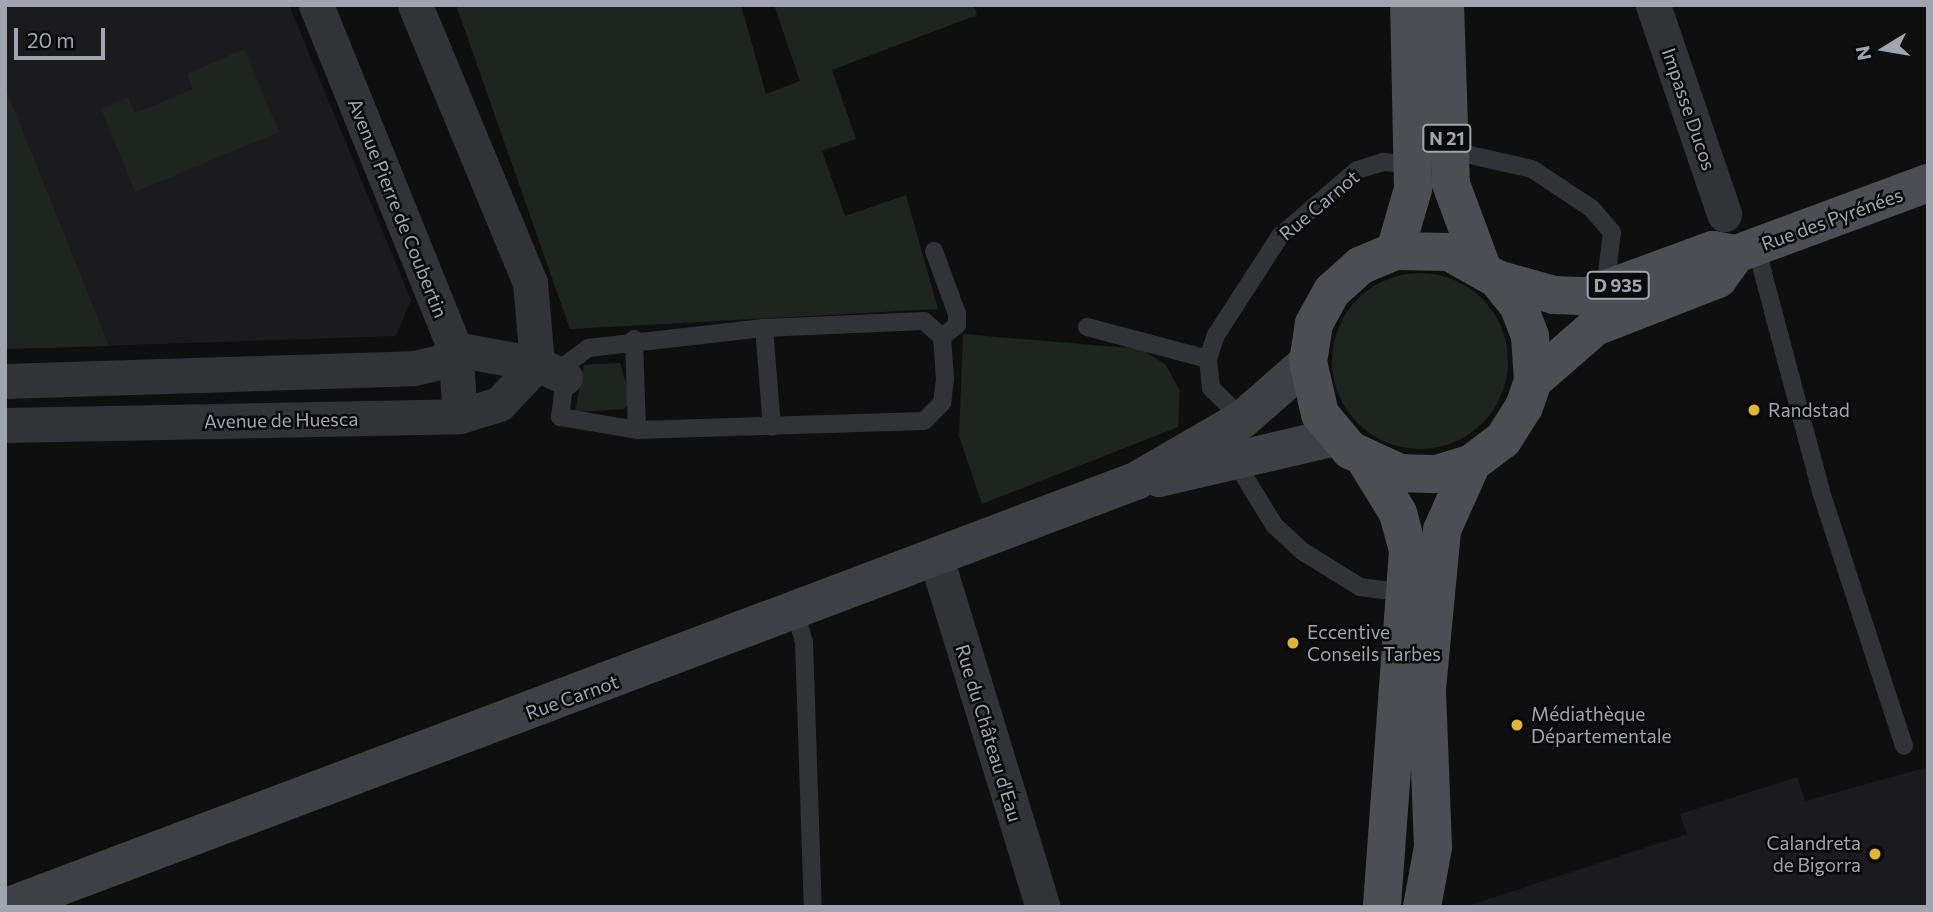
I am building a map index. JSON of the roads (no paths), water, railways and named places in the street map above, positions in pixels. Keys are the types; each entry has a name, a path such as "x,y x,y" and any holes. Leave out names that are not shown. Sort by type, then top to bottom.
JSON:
{"main road":[{"name":"N 21","path":"1409,5 1431,157 1489,272"},
{"name":"N 21","path":"1395,251 1431,157 1444,5"},
{"name":"Rue des Pyrénées","path":"1746,250 1928,183"},
{"name":"D 935","path":"1489,272 1555,295 1605,290 1713,250 1746,250"},
{"name":"D 935","path":"1533,381 1595,327 1718,279 1746,250"},
{"path":"1382,907 1406,593 1406,532 1366,461 1335,437 1311,388 1308,362 1314,324 1332,291 1360,266 1395,251 1449,252 1489,272 1518,305 1530,336 1533,381 1503,440 1472,463 1448,504 1440,542 1427,689 1433,847 1422,907"},
{"name":"Rue Carnot","path":"6,907 796,613 1136,481 1243,419 1308,362"},
{"name":"Rue Carnot","path":"1136,481 1335,437"},
{"path":"1366,461 1425,474 1472,463"}],"street":[{"name":"Avenue Pierre de Coubertin","path":"316,5 456,349 460,416"},
{"path":"5,381 414,368 442,362 456,349 551,371 530,282 415,5"},
{"name":"Impasse Ducos","path":"1653,5 1724,214"},
{"name":"Avenue de Huesca","path":"5,425 460,416 499,404 551,371"},
{"name":"Rue du Château d'Eau","path":"936,558 1043,907"}],"lane":[{"name":"Rue Carnot","path":"1208,359 1216,335 1280,236 1357,170 1383,162 1431,157 1532,169 1591,208 1612,232 1605,290"},
{"path":"1746,250 1904,746"},
{"path":"934,251 957,314 957,324 942,337"},
{"path":"924,321 942,337 942,403 924,421 772,428 637,430 560,418 551,371 574,355 634,339 764,328 924,321"},
{"path":"1087,327 1208,359 1212,388 1243,419"},
{"path":"764,328 772,428"},
{"path":"634,339 637,430"},
{"path":"1235,461 1267,515 1302,551 1360,587 1406,593"},
{"path":"796,613 804,642 813,907"}],"place":[{"name":"Randstad","path":"1754,410"},
{"name":"Eccentive Conseils Tarbes","path":"1293,643"},
{"name":"Médiathèque Départementale","path":"1517,725"},
{"name":"Calandreta de Bigorra","path":"1875,854"}]}
